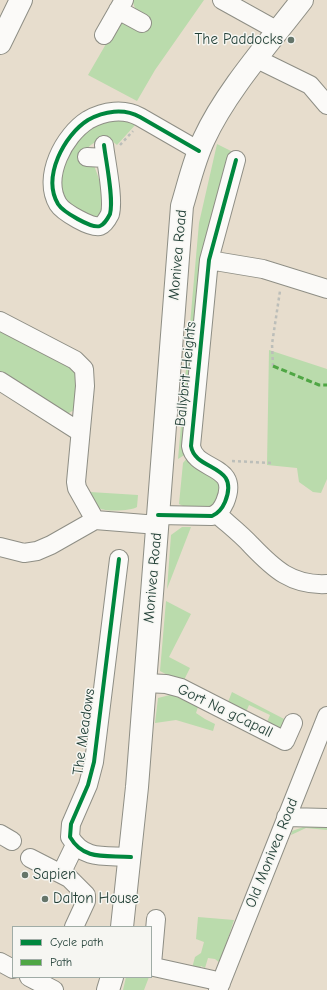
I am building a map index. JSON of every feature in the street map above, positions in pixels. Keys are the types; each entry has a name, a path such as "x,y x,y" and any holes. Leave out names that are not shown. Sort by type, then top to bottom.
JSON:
{"main road":[{"path":"0,43 21,0"},
{"name":"Monivea Road","path":"122,926 131,857 182,206 198,151 222,106 302,0"},
{"path":"108,990 112,978"}],"street":[{"path":"222,0 278,31"},
{"path":"104,35 121,5 142,23"},
{"path":"257,59 288,76 310,85 327,105"},
{"path":"87,157 105,153 110,209 106,221 100,226 88,224 70,214 59,205 56,197 54,178 56,164 61,149 75,131 89,120 111,112 127,112 136,114 198,151"},
{"name":"Ballybrit Heights","path":"217,514 223,507 228,488 225,477 218,470 196,457 191,446 209,260 237,171"},
{"path":"209,260 251,266 283,274 327,289"},
{"path":"0,321 82,365 85,373 76,476 77,488 95,520"},
{"path":"0,381 80,432"},
{"path":"0,547 24,553 37,551 51,545 95,520 158,520 204,517 217,514 269,563 285,575 313,584 327,584"},
{"name":"The Meadows","path":"75,845 70,837 71,824 88,785 94,762 119,559"},
{"name":"Gort Na gCapall","path":"145,683 166,684 181,688 285,741 293,723"},
{"name":"Old Monivea Road","path":"220,987 327,716"},
{"path":"286,817 327,818"},
{"path":"61,874 75,845 82,852 95,855 131,857"},
{"path":"30,858 61,874 78,886 86,895 86,901 74,926"},
{"path":"156,919 152,964 154,967 194,983 220,987"},
{"path":"0,962 12,968"},
{"path":"31,978 54,990"}],"path":[{"path":"105,153 118,146 144,119"},
{"path":"273,366 272,344 283,274"},
{"path":"218,470 232,460 272,463"}],"green space":[{"path":"132,0 204,0 155,70 137,101 88,75 117,25 124,22 136,11"},
{"path":"116,119 137,123 117,145 110,141 102,140 94,143 88,148 101,185 103,196 101,213 95,218 65,202 60,182 61,170 73,142 94,125"},
{"path":"217,144 231,151 225,173 186,454 178,459 199,223"},
{"path":"0,328 73,366 78,372 74,410 67,414 0,376"},
{"path":"269,350 327,369 327,479 321,493 313,492 299,482 297,468 267,465"},
{"path":"187,458 213,475 221,489 213,510 187,508 179,504 183,463"},
{"path":"90,492 138,495 137,507 124,510 102,509 99,508 93,501"},
{"path":"182,527 191,527 167,589 171,535"},
{"path":"166,601 191,614 169,657 190,668 184,680 175,679 160,671"},
{"path":"232,692 288,721 278,729 267,722 270,715 249,705 246,712 242,713 228,702"},
{"path":"174,694 199,704 196,713 215,724 213,731 176,720 155,723 158,698"},
{"path":"309,825 327,825 327,830 306,828 291,835 292,831"},
{"path":"198,917 234,920 220,963 215,959 208,958 205,968 201,966 199,970 192,968 195,957 201,953 204,942 196,939"},
{"path":"126,978 149,978 144,990 123,990"}],"marked path":[{"path":"273,366 319,385 327,385"}],"cycle path":[{"path":"104,145 111,207 110,214 106,221 102,225 96,226 78,219 58,204 54,193 53,182 54,170 64,146 79,127 88,120 101,114 127,112 140,117 199,151"},
{"path":"158,515 212,516 223,507 228,489 227,480 222,474 200,460 194,454 191,446 209,260 236,160"},
{"path":"119,559 94,762 88,785 71,824 70,837 76,845 89,853 104,856 131,857"}],"place":[{"name":"The Paddocks","path":"291,40"},
{"name":"Sapien","path":"25,875"},
{"name":"Dalton House","path":"45,899"}]}
